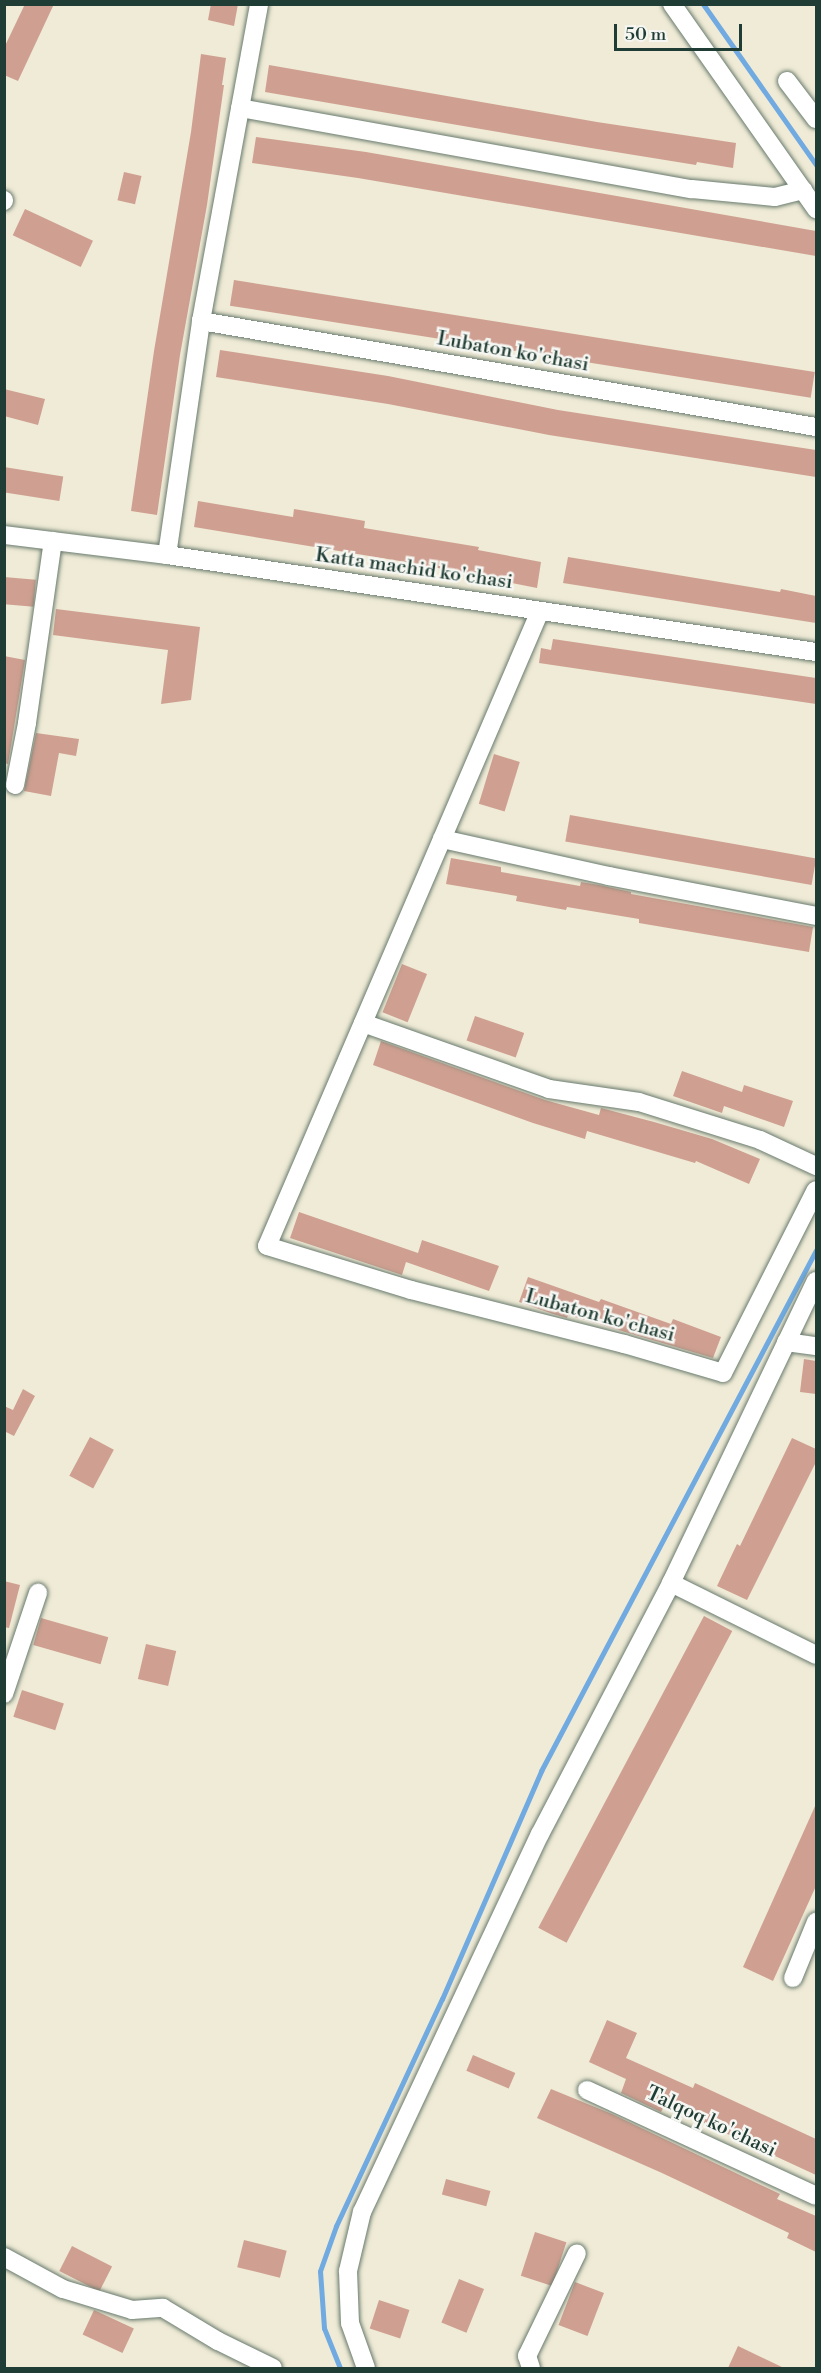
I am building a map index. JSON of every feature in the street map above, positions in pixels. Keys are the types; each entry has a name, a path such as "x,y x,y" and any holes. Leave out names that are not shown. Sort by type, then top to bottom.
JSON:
{"street":[{"path":"167,555 201,321 259,4"},
{"path":"672,4 816,209"},
{"path":"787,81 816,119"},
{"path":"240,108 692,189 775,196 803,190"},
{"name":"Lubaton ko'chasi","path":"201,321 816,427"},
{"name":"Katta machid ko'chasi","path":"4,536 167,555 816,652"},
{"path":"15,785 27,723 52,541"},
{"path":"540,611 363,1023 549,1089 639,1102 760,1140 816,1166"},
{"path":"442,839 609,876 816,916"},
{"name":"Lubaton ko'chasi","path":"363,1023 267,1246 411,1290 624,1344 723,1373 816,1190"},
{"path":"366,2368 350,2324 348,2271 362,2212 540,1834 671,1583 816,1281"},
{"path":"786,1342 816,1346"},
{"path":"671,1583 816,1655"},
{"path":"4,1694 38,1593"},
{"path":"793,1978 816,1923"},
{"name":"Talqoq ko'chasi","path":"587,2090 816,2196"},
{"path":"531,2368 527,2356 577,2253"},
{"path":"4,2257 63,2289 132,2310 163,2308 218,2341 273,2368"}],"building":[{"path":"25,4 54,4 18,81 4,75 4,48"},
{"path":"211,4 238,4 234,26 208,20"},
{"path":"201,54 226,58 222,85 224,85 207,205 180,355 157,515 131,511 154,351 191,132"},
{"path":"269,65 597,122 736,143 733,168 697,162 696,165 591,148 265,92"},
{"path":"256,137 366,152 816,231 816,256 358,178 252,163"},
{"path":"124,172 142,176 135,204 117,200"},
{"path":"25,209 93,241 81,267 13,235"},
{"path":"234,280 815,372 811,398 230,306"},
{"path":"220,350 388,376 558,410 816,450 816,477 549,435 388,404 216,377"},
{"path":"4,389 45,399 38,425 4,416"},
{"path":"4,467 63,476 59,501 4,492"},
{"path":"198,501 293,517 294,509 365,521 364,528 479,547 478,550 541,562 537,588 418,564 194,527"},
{"path":"568,557 816,596 816,623 563,583"},
{"path":"4,577 36,580 34,607 4,604"},
{"path":"56,609 200,627 191,700 161,704 168,650 53,635"},
{"path":"553,639 816,678 816,704 539,663 541,648 551,650"},
{"path":"4,656 25,660 8,764 4,763"},
{"path":"36,733 79,739 76,756 59,753 51,796 24,791"},
{"path":"494,754 520,762 505,812 479,804"},
{"path":"570,815 816,858 812,885 565,842"},
{"path":"451,858 501,867 501,872 580,886 581,882 599,885 631,892 631,894 813,927 809,952 639,923 639,919 516,901 517,896 446,884"},
{"path":"402,964 427,974 408,1022 383,1012"},
{"path":"475,1016 524,1033 516,1058 467,1041"},
{"path":"381,1041 545,1100 599,1115 601,1108 654,1122 712,1139 760,1159 749,1184 696,1161 695,1163 587,1131 585,1139 533,1123 373,1065"},
{"path":"682,1071 742,1092 744,1085 793,1101 784,1127 724,1106 722,1113 673,1096"},
{"path":"299,1212 418,1253 422,1240 499,1266 489,1291 406,1262 402,1275 290,1238"},
{"path":"528,1277 599,1302 601,1299 671,1324 673,1319 721,1337 713,1358 568,1315 567,1318 553,1314 519,1302"},
{"path":"804,1359 816,1361 816,1394 800,1392"},
{"path":"23,1389 35,1396 14,1436 4,1431 4,1406 13,1410"},
{"path":"90,1437 114,1450 93,1489 69,1476"},
{"path":"792,1438 816,1449 816,1462 747,1600 717,1586 737,1544 740,1546"},
{"path":"4,1581 20,1585 9,1628 4,1627"},
{"path":"704,1616 732,1631 567,1943 538,1928"},
{"path":"41,1618 108,1637 101,1664 33,1645"},
{"path":"146,1644 176,1651 168,1686 138,1679"},
{"path":"22,1690 64,1704 55,1730 13,1717"},
{"path":"816,1804 816,1886 773,1981 743,1967"},
{"path":"607,2020 637,2033 626,2058 693,2088 695,2083 816,2139 816,2175 665,2105 661,2112 621,2093 626,2079 589,2062"},
{"path":"473,2055 515,2073 509,2089 466,2071"},
{"path":"551,2089 612,2114 780,2194 777,2199 816,2216 816,2252 787,2238 789,2233 662,2173 537,2118"},
{"path":"446,2179 490,2191 486,2206 442,2194"},
{"path":"535,2232 566,2242 552,2286 521,2276"},
{"path":"244,2240 287,2251 280,2278 237,2267"},
{"path":"72,2246 112,2266 99,2291 59,2271"},
{"path":"459,2279 484,2289 466,2333 441,2323"},
{"path":"575,2282 604,2293 587,2336 559,2325"},
{"path":"379,2300 409,2310 400,2338 370,2329"},
{"path":"94,2310 134,2329 122,2353 83,2334"},
{"path":"738,2346 784,2368 728,2368"}],"waterway":[{"path":"703,4 816,165"},
{"path":"340,2368 324,2328 320,2271 336,2226 442,1999 541,1771 816,1250"}]}
